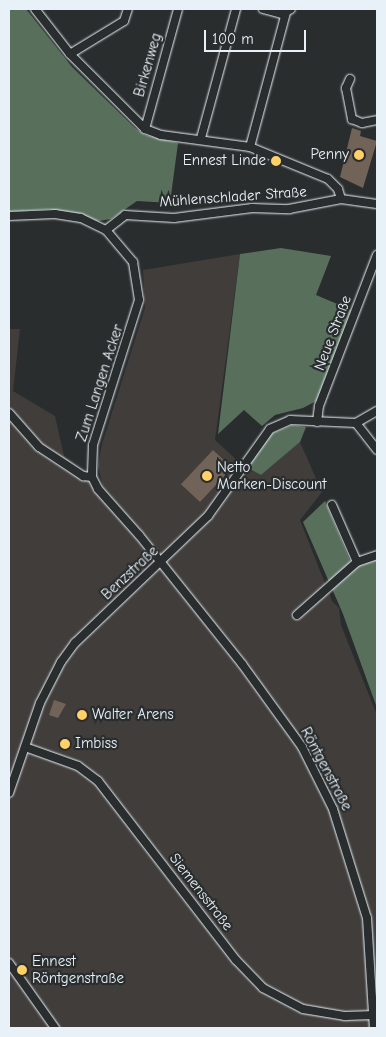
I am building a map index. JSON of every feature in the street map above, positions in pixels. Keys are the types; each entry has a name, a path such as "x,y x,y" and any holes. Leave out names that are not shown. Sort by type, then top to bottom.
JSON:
{"street":[{"path":"35,9 70,54 145,129 161,135 201,138 250,147 328,179 338,189 341,199"},
{"path":"70,54 124,21 128,9"},
{"name":"Birkenweg","path":"145,129 178,9"},
{"path":"201,138 236,9"},
{"path":"250,147 288,11 264,9"},
{"path":"350,79 346,88 352,119 362,123 377,120"},
{"name":"Mühlenschlader Straße","path":"106,230 111,222 125,215 174,218 252,208 289,210 341,199 377,204"},
{"path":"9,216 56,214 81,218 106,230"},
{"name":"Zum Langen Acker","path":"92,477 93,445 139,300 133,262 106,230"},
{"name":"Neue Straße","path":"317,422 319,406 377,255"},
{"path":"377,411 356,423 377,450"},
{"path":"9,413 39,447 78,473 92,477 98,490 161,562"},
{"name":"Benzstraße","path":"9,793 50,682 74,644 208,516 270,429 290,420 356,423"},
{"path":"332,506 357,562"},
{"path":"297,615 357,562 377,556"},
{"name":"Röntgenstraße","path":"161,562 270,700 302,747 333,809 367,918 374,1028"},
{"name":"Siemensstraße","path":"25,747 78,766 98,780 236,960 263,988 303,1009 345,1016 374,1016"},
{"path":"9,962 55,1028"}],"shaded area":[{"path":"240,254 215,440 239,462 261,475 300,442 322,492 300,520 332,601 339,608 341,625 377,715 377,1028 9,1028 9,329 20,329 13,391 55,416 64,456 104,490 98,466 102,444 145,308 143,270"}],"green space":[{"path":"9,9 26,9 72,67 135,128 145,135 178,143 170,203 137,201 111,219 98,221 49,209 9,212"},
{"path":"281,248 331,256 316,295 354,311 318,400 303,408 275,415 262,426 244,410 218,434 240,254"},
{"path":"292,425 306,427 300,442 261,475 246,467 271,434"},
{"path":"325,501 353,568 377,559 377,708 343,614 303,522"}],"building":[{"name":"Penny","path":"352,128 361,131 360,136 377,141 363,188 340,177"},
{"name":"Netto Marken-Discount","path":"213,450 232,468 200,502 181,484"},
{"name":"Walter Arens","path":"54,700 66,704 58,718 49,715"}],"place":[{"name":"Penny","path":"359,155"},
{"name":"Ennest Linde","path":"276,161"},
{"name":"Netto Marken-Discount","path":"207,476"},
{"name":"Walter Arens","path":"82,715"},
{"name":"Imbiss","path":"65,744"},
{"name":"Ennest Röntgenstraße","path":"22,970"}]}
